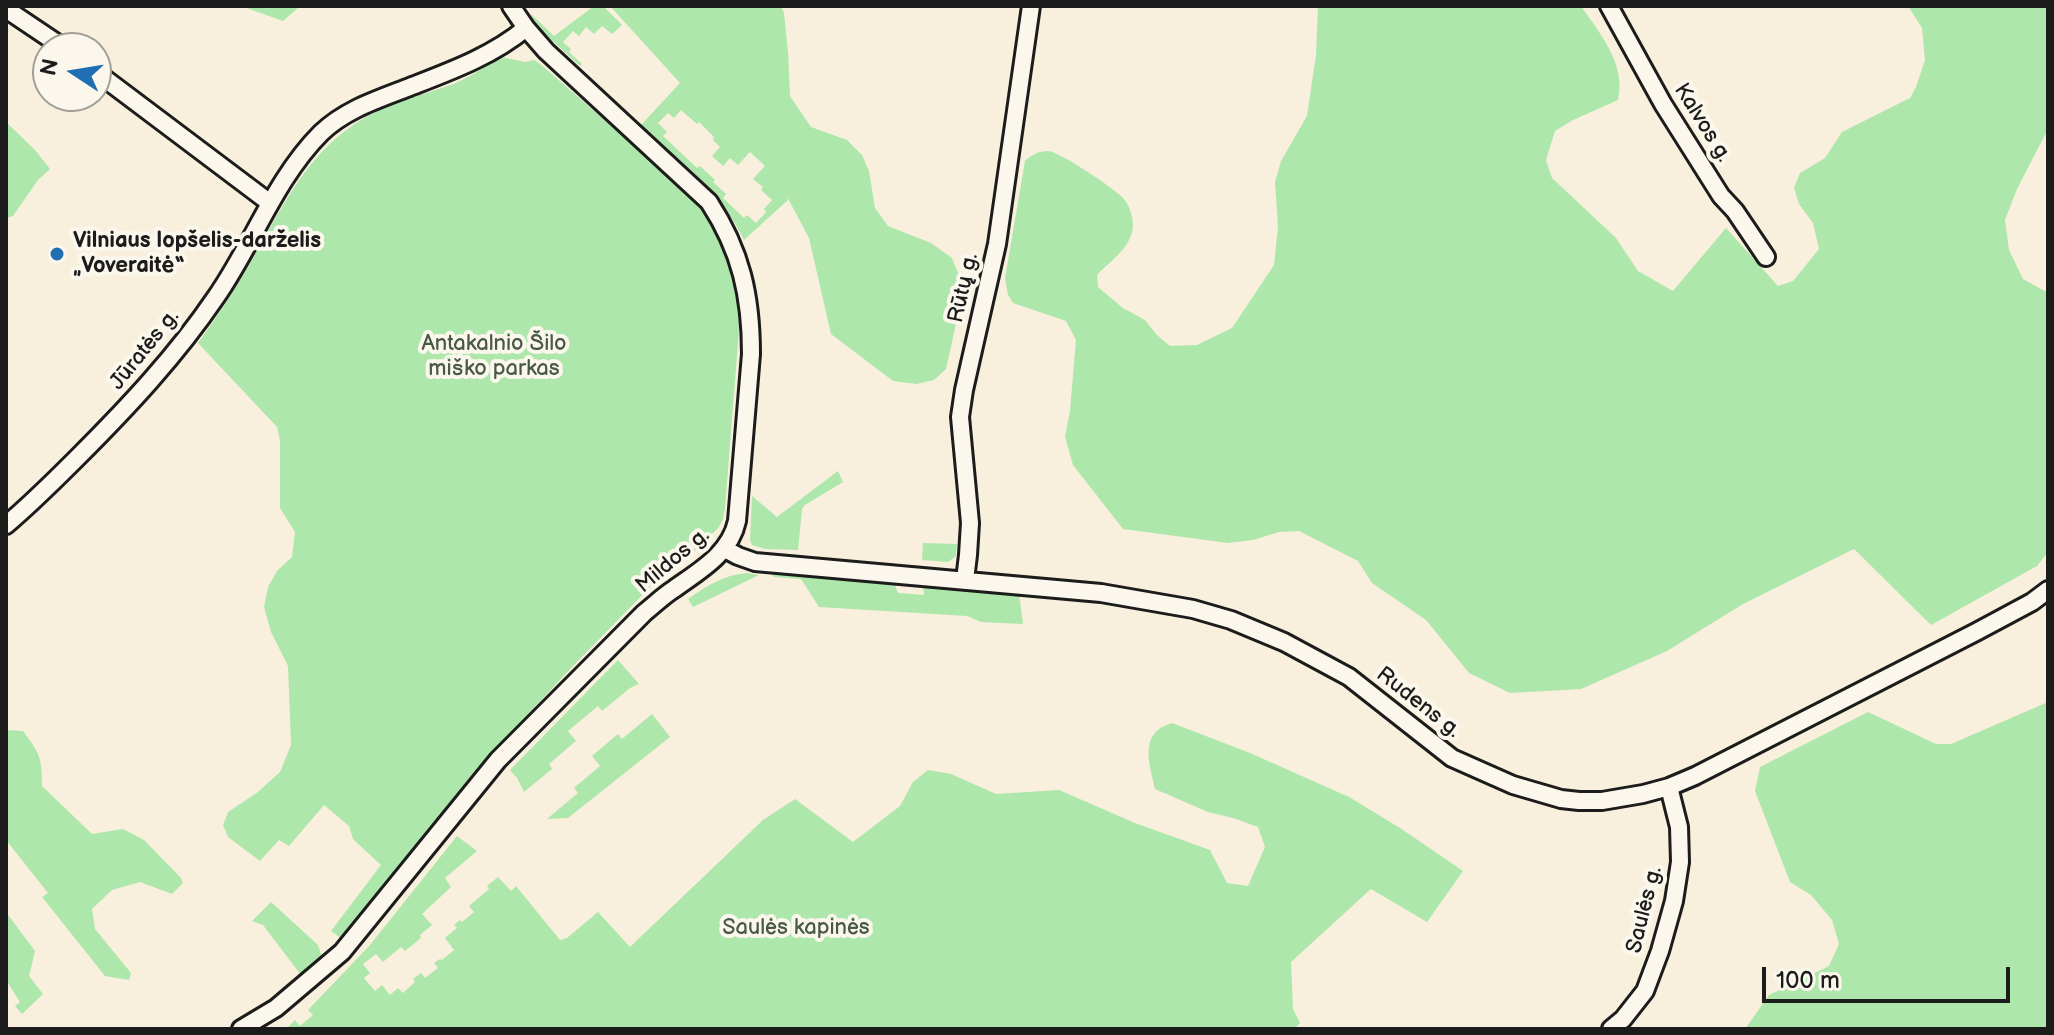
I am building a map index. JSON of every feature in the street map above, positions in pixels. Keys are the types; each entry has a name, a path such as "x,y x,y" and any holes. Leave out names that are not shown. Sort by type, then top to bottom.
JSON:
{"street":[{"name":"Mildos g.","path":"241,1029 276,1008 342,952 498,760 644,613 725,549 734,533 751,354 749,304 742,270 730,239 709,202 546,51 511,6"},
{"name":"Rūtų g.","path":"965,580 970,523 960,417 997,244 1031,6"},
{"name":"Kalvos g.","path":"1609,6 1663,104 1721,196 1766,257"},
{"path":"6,9 40,32"},
{"name":"Jūratės g.","path":"6,525 43,492 146,387 216,298 270,203 324,131 369,102 457,69 511,40 526,28"},
{"path":"112,84 270,203"},
{"name":"Rudens g.","path":"725,549 755,562 1107,593 1193,609 1231,620 1284,642 1349,677 1452,758 1506,782 1579,801 1602,801 1669,787 1796,726 2032,602 2048,590"},
{"name":"Saulės g.","path":"1611,1029 1645,991 1674,901 1680,862 1679,827 1669,787"}],"green space":[{"path":"241,6 300,6 283,21"},
{"path":"594,6 603,6 622,25 612,34 602,26 594,34 586,27 579,36 573,31 563,42 582,64 580,66 535,25 531,14 554,36"},
{"path":"610,6 781,6 790,96 811,127 847,140 862,155 869,171 875,208 888,226 931,243 952,258 964,288 946,369 934,380 916,384 893,381 831,334 809,238 785,193 788,200 744,240 712,192 642,128 642,124 680,83","holes":["681,110 697,124 699,122 714,137 713,140 720,147 712,156 723,166 730,158 738,165 750,152 765,166 753,179 772,200 756,223 747,215 744,218 723,198 726,194 713,182 715,180 700,166 697,168 663,136 667,132 658,123 668,113 674,118"]},
{"path":"1318,6 1581,6 1604,39 1615,62 1620,87 1618,100 1555,131 1546,160 1552,178 1616,238 1638,271 1673,291 1726,228 1778,286 1793,281 1819,249 1813,223 1799,204 1794,188 1800,173 1825,158 1842,132 1910,98 1916,87 1925,60 1922,28 1908,6 2048,6 2048,129 2005,220 2009,250 2023,279 2048,293 2048,552 2037,566 1931,625 1854,549 1743,604 1667,651 1581,689 1510,693 1469,673 1426,620 1372,583 1358,561 1299,531 1228,543 1123,529 1073,465 1065,437 1076,340 1066,321 1013,303 1008,295 1005,278 1025,161 1038,153 1054,153 1097,178 1125,200 1132,218 1132,232 1122,250 1097,275 1098,287 1123,308 1145,320 1170,346 1197,345 1232,328 1274,265 1278,227 1275,182 1281,161 1307,116 1316,55"},
{"name":"Antakalnio Šilo miško parkas","path":"501,57 525,62 534,60 540,64 682,188 718,234 734,281 739,330 725,508 719,527 695,551 654,583 470,777 342,939 331,931 381,865 353,839 349,826 324,805 289,846 279,840 260,861 228,837 223,825 228,812 258,792 280,772 291,745 288,666 271,632 264,607 268,587 277,571 292,557 295,532 280,508 280,441 277,427 198,343 234,290 296,185 321,153 352,126 376,112 459,81"},
{"path":"6,122 50,169 38,180 13,216 6,218"},
{"path":"838,471 843,482 802,509 798,550 765,549 752,545 752,496 777,517"},
{"path":"923,543 957,544 956,556 948,562 922,560"},
{"path":"747,573 759,575 693,607 688,599 723,579"},
{"path":"772,574 893,580 898,593 924,595 923,584 1019,594 1023,624 981,622 967,616 819,607 801,579 774,577"},
{"path":"618,660 639,684 602,711 598,706 568,731 576,741 549,764 552,769 524,792 510,770"},
{"path":"2048,702 2048,1029 1745,1029 1769,995 1829,966 1839,944 1832,920 1811,895 1790,882 1755,791 1760,767 1868,712 1936,744 1951,744"},
{"path":"652,714 670,737 568,818 547,819 578,793 574,788 600,766 592,756 618,734 622,739"},
{"name":"Saulės kapinės","path":"1172,723 1250,753 1349,797 1463,871 1427,922 1371,889 1291,962 1293,1009 1300,1023 1294,1029 286,1029 295,1020 300,1026 313,1015 308,1010 370,945 457,836 477,851 445,878 451,887 422,914 432,925 420,935 421,938 405,951 401,947 383,962 376,954 363,964 370,973 364,978 375,991 382,985 390,995 398,988 403,993 421,973 425,978 438,968 434,963 454,950 445,938 457,928 454,925 474,912 469,906 498,877 511,891 516,886 560,940 567,938 598,912 630,947 763,820 795,799 853,842 900,806 913,782 928,770 951,774 996,794 1059,790 1135,823 1210,850 1227,883 1248,886 1265,847 1258,827 1208,812 1155,789 1149,757 1150,742 1159,729"},
{"path":"6,730 23,731 39,756 42,786 92,834 123,829 144,840 181,878 183,883 172,894 140,882 112,890 92,909 95,929 131,973 129,980 105,976 42,897 48,893 6,840"},
{"path":"271,902 318,945 322,957 301,975 263,925 252,921"},
{"path":"6,912 35,951 29,976 43,994 22,1014 15,1006 20,1002 6,980"}],"place":[{"name":"Vilniaus lopšelis-darželis „Voveraitė“","path":"57,254"}]}
